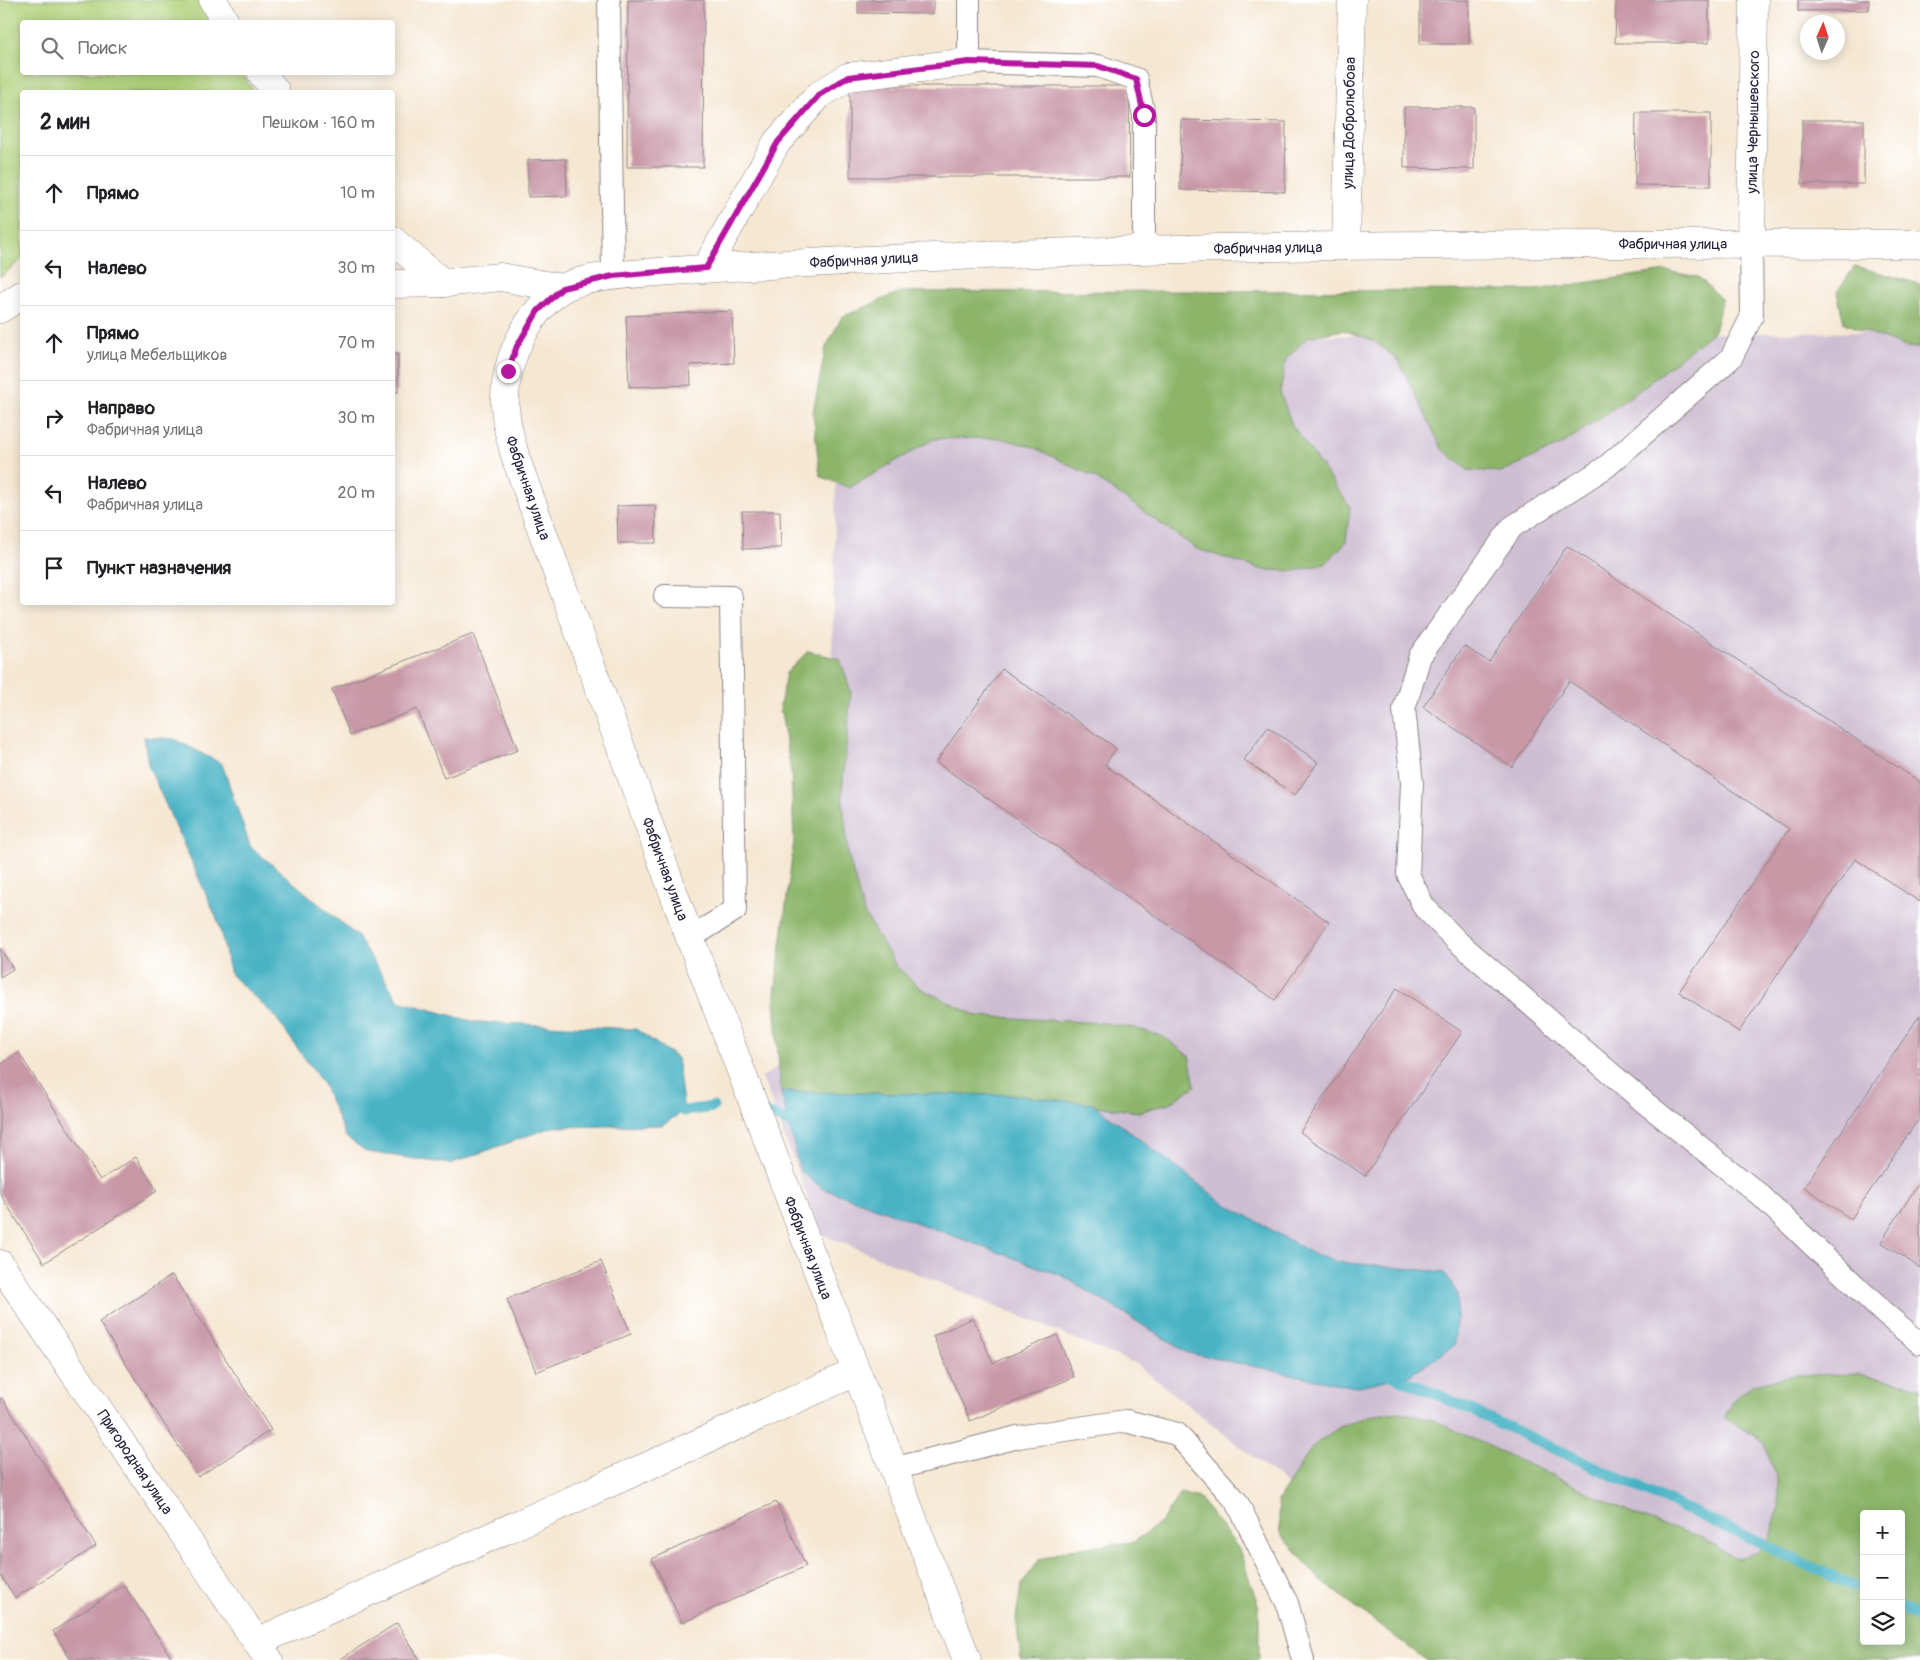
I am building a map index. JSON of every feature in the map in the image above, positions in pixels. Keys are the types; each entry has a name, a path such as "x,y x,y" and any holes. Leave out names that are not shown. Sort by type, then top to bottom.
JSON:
{"street":[{"path":"214,0 225,20"},
{"name":"улица Добролюбова","path":"1346,246 1352,0"},
{"name":"улица Чернышевского","path":"1751,244 1754,0"},
{"path":"706,268 778,142 819,95 848,77 969,62"},
{"path":"263,75 274,90"},
{"path":"395,243 443,283"},
{"name":"Фабричная улица","path":"966,1660 690,938 519,468 508,429 504,399 508,371 517,346 538,311 562,288 613,276 706,268 965,254 1346,246 1920,244"},
{"path":"395,284 443,283 500,277 562,288"},
{"path":"0,309 20,296"},
{"name":"Пригородная улица","path":"0,1264 263,1651"},
{"path":"263,1651 856,1372"}],"lane":[{"path":"610,0 613,276"},
{"path":"969,0 969,62 1098,66 1136,79 1144,115 1144,251"},
{"path":"1751,244 1752,316 1731,358 1606,467 1512,527 1420,656 1404,709 1412,783 1408,874 1424,906 1457,941 1644,1102 1760,1195 1885,1314 1920,1343"},
{"path":"665,596 731,597 735,910 690,938"},
{"path":"893,1469 1018,1437 1126,1422 1177,1434 1237,1502 1287,1603 1303,1660"}],"shaded area":[{"path":"1920,332 1920,1660 1862,1645 1905,1645 1905,1510 1860,1510 1860,1645 1311,1503 1136,1364 821,1234 762,1077 824,1037 839,339"}],"green space":[{"path":"0,0 200,0 212,20 20,20 20,75 243,75 253,90 20,90 20,261 0,277"},
{"path":"1855,266 1920,284 1920,348 1905,347 1844,323 1837,292"},
{"path":"1666,271 1699,277 1722,300 1714,331 1641,389 1563,444 1501,472 1468,470 1442,449 1399,361 1374,341 1343,330 1308,337 1286,359 1280,392 1292,425 1350,507 1346,542 1325,564 1295,571 1263,570 1197,549 1094,477 1033,447 1000,438 934,439 849,488 820,476 813,412 826,347 842,317 900,292 1535,290"},
{"path":"808,651 840,659 851,692 842,792 848,854 864,913 897,967 920,988 977,1016 1103,1023 1135,1028 1164,1037 1189,1056 1195,1086 1170,1103 1139,1112 1014,1095 781,1092 774,1002 794,840 791,772 780,706 786,673"},
{"path":"1859,1374 1920,1387 1920,1660 1426,1660 1320,1580 1280,1533 1278,1500 1313,1446 1338,1428 1368,1416 1399,1412 1431,1419 1643,1518 1704,1538 1737,1559 1757,1554 1768,1543 1778,1510 1778,1483 1764,1443 1756,1436 1724,1418 1734,1400 1754,1384 1794,1375"},
{"path":"1180,1493 1199,1498 1239,1549 1259,1607 1259,1660 1021,1660 1016,1618 1021,1586 1039,1560 1070,1549 1134,1542 1161,1522"}],"water":[{"path":"144,737 174,739 222,764 250,846 357,936 399,1001 475,1022 636,1029 677,1058 684,1111 662,1125 552,1127 450,1164 367,1152 346,1137 323,1084 274,1015 231,975 218,921 148,765"},
{"path":"781,1092 1014,1095 1093,1104 1221,1201 1312,1253 1338,1262 1444,1272 1458,1294 1454,1346 1410,1375 1354,1387 1188,1353 1063,1276 822,1188 800,1171"}],"building":[{"path":"628,0 704,0 703,167 627,167"},
{"path":"858,0 933,0 933,14 858,13"},
{"path":"1420,0 1469,0 1469,44 1420,44"},
{"path":"1616,0 1709,0 1709,43 1615,43"},
{"path":"1798,0 1869,0 1869,10 1798,11"},
{"path":"850,86 1129,86 1130,177 850,177"},
{"path":"1404,107 1474,107 1474,169 1404,168"},
{"path":"1636,113 1711,113 1711,186 1635,185"},
{"path":"1181,120 1286,122 1285,192 1180,190"},
{"path":"1802,120 1864,120 1864,184 1802,184"},
{"path":"566,159 567,196 528,197 528,160"},
{"path":"732,311 734,363 690,365 691,385 629,387 626,316"},
{"path":"395,354 398,354 398,392 395,392"},
{"path":"655,505 656,543 618,543 617,506"},
{"path":"742,511 780,511 781,548 743,549"},
{"path":"1567,546 1920,782 1920,902 1855,859 1739,1032 1679,992 1789,829 1569,681 1512,767 1423,707 1464,646 1489,662"},
{"path":"473,634 518,750 444,778 417,709 350,735 332,689"},
{"path":"1002,669 1116,748 1105,765 1329,922 1275,1000 936,762"},
{"path":"1268,727 1318,762 1295,795 1244,760"},
{"path":"0,948 13,969 0,977"},
{"path":"1397,988 1462,1032 1365,1176 1300,1132"},
{"path":"1920,1015 1920,1117 1851,1219 1804,1187"},
{"path":"19,1053 100,1180 136,1157 157,1191 44,1263 0,1194 0,1065"},
{"path":"1920,1181 1920,1268 1881,1242"},
{"path":"601,1261 631,1334 536,1372 507,1299"},
{"path":"172,1275 271,1430 198,1477 99,1322"},
{"path":"973,1318 993,1363 1057,1335 1074,1377 970,1421 933,1336"},
{"path":"2,1398 96,1546 15,1598 0,1574 0,1399"},
{"path":"776,1502 806,1566 682,1623 652,1559"},
{"path":"124,1585 173,1660 71,1660 53,1631"},
{"path":"397,1623 420,1660 339,1660"}],"waterway":[{"path":"684,1111 713,1107"},
{"path":"767,1113 802,1128"},
{"path":"1384,1372 1434,1393 1860,1589"},
{"path":"1905,1611 1920,1617"}],"route":[{"path":"508,371 517,346 538,311 562,288 613,276 706,268 778,142 819,95 848,77 969,62 1098,66 1136,79 1144,115"}]}
